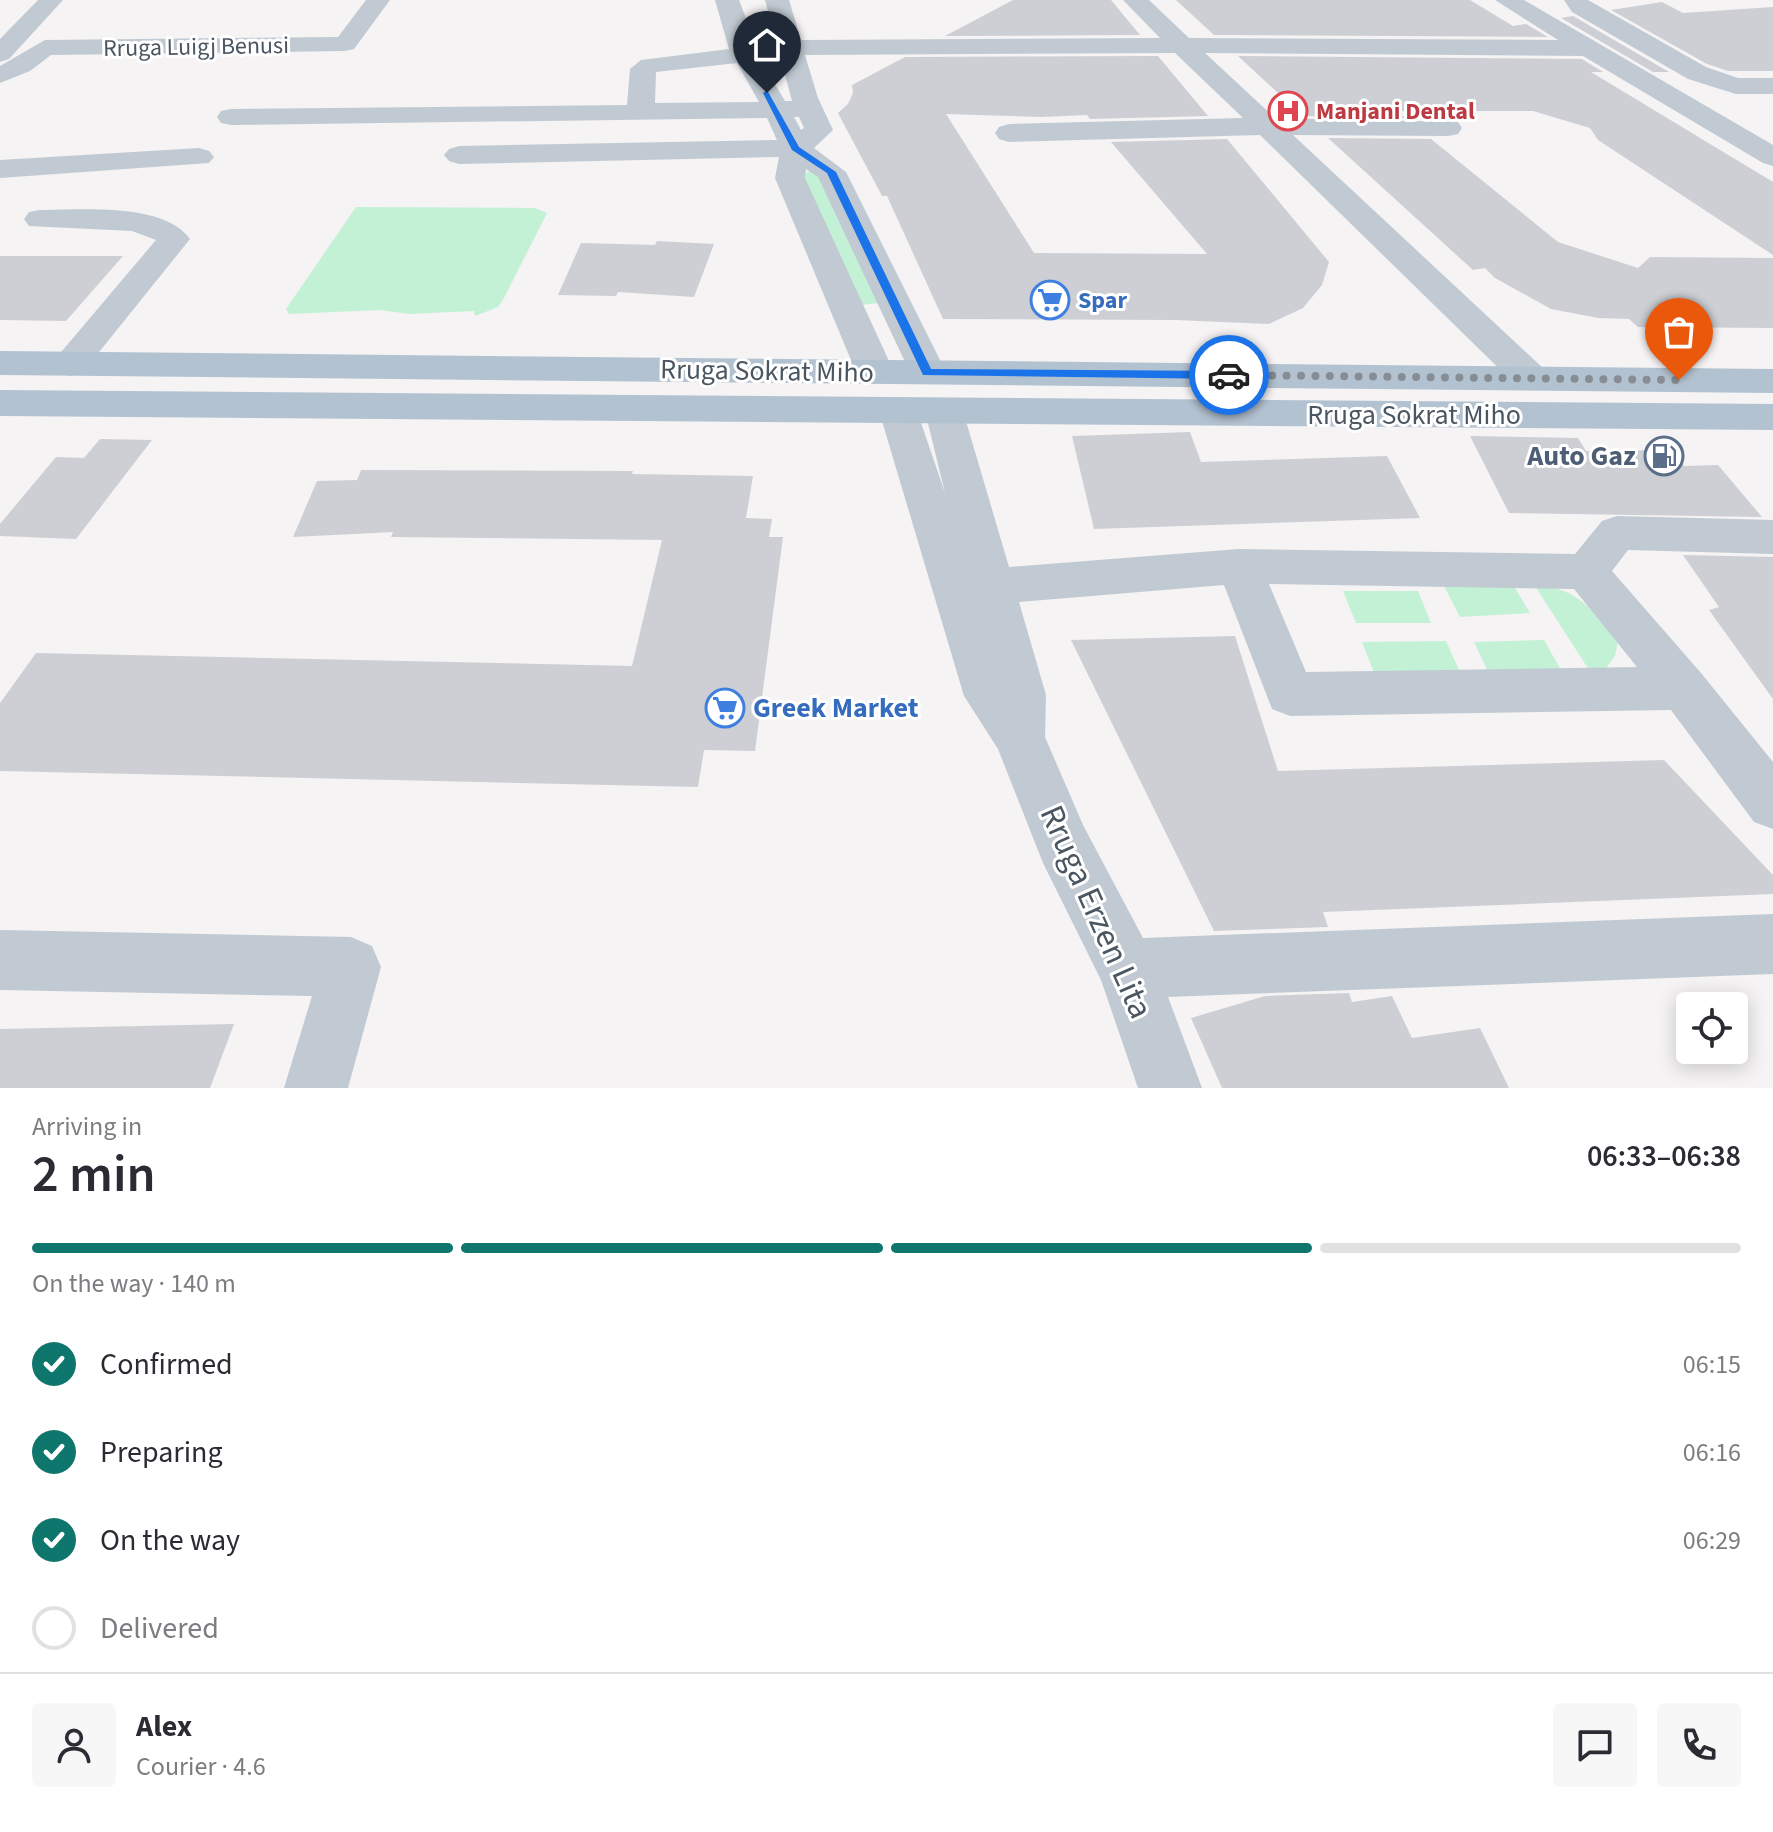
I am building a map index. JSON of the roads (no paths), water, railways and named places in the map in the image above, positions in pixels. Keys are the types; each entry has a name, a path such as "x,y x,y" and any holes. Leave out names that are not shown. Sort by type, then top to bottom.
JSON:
{"main road":[{"name":"Rruga Sokrat Miho","path":"0,363 1773,381"},
{"path":"875,372 898,411"},
{"path":"927,372 944,411"},
{"name":"Rruga Sokrat Miho","path":"0,403 1773,417"}],"street":[{"name":"Rruga Luigj Benusi","path":"0,75 45,48 345,44 378,0"},
{"path":"758,0 753,10 731,10 739,44 778,112 808,129"},
{"path":"777,0 792,48 808,129 927,372"},
{"path":"1135,0 1531,378"},
{"path":"1507,0 1773,157"},
{"path":"1576,0 1580,7 1697,73 1736,86 1773,86"},
{"path":"16,3 50,2"},
{"path":"0,54 50,2"},
{"path":"792,48 1181,45 1588,48"},
{"path":"652,113 641,106 643,69 650,65 745,55"},
{"path":"1736,86 1758,110"},
{"path":"231,117 778,112 808,129"},
{"path":"1009,133 1268,126 1448,128"},
{"path":"459,155 808,129"},
{"path":"808,129 790,178 875,372"},
{"path":"0,169 199,157"},
{"path":"40,219 145,223 168,231 174,239 70,364"},
{"name":"Rruga Erzen Lita","path":"898,411 989,696 1019,737 1063,844 1127,969 1170,1088"},
{"name":"Rruga Erzen Lita","path":"944,411 1021,695 1019,737"},
{"path":"1586,572 1617,533 1773,537"},
{"path":"993,586 1239,566 1586,572 1684,688 1773,804"},
{"path":"1239,566 1290,694 1684,688"},
{"path":"1127,969 1773,944"},
{"path":"0,960 351,967 316,1088"}],"place":[{"name":"Manjani Dental","path":"1288,111"},
{"name":"Spar","path":"1050,300"},
{"name":"Auto Gaz","path":"1664,456"},
{"name":"Greek Market","path":"725,708"}]}
